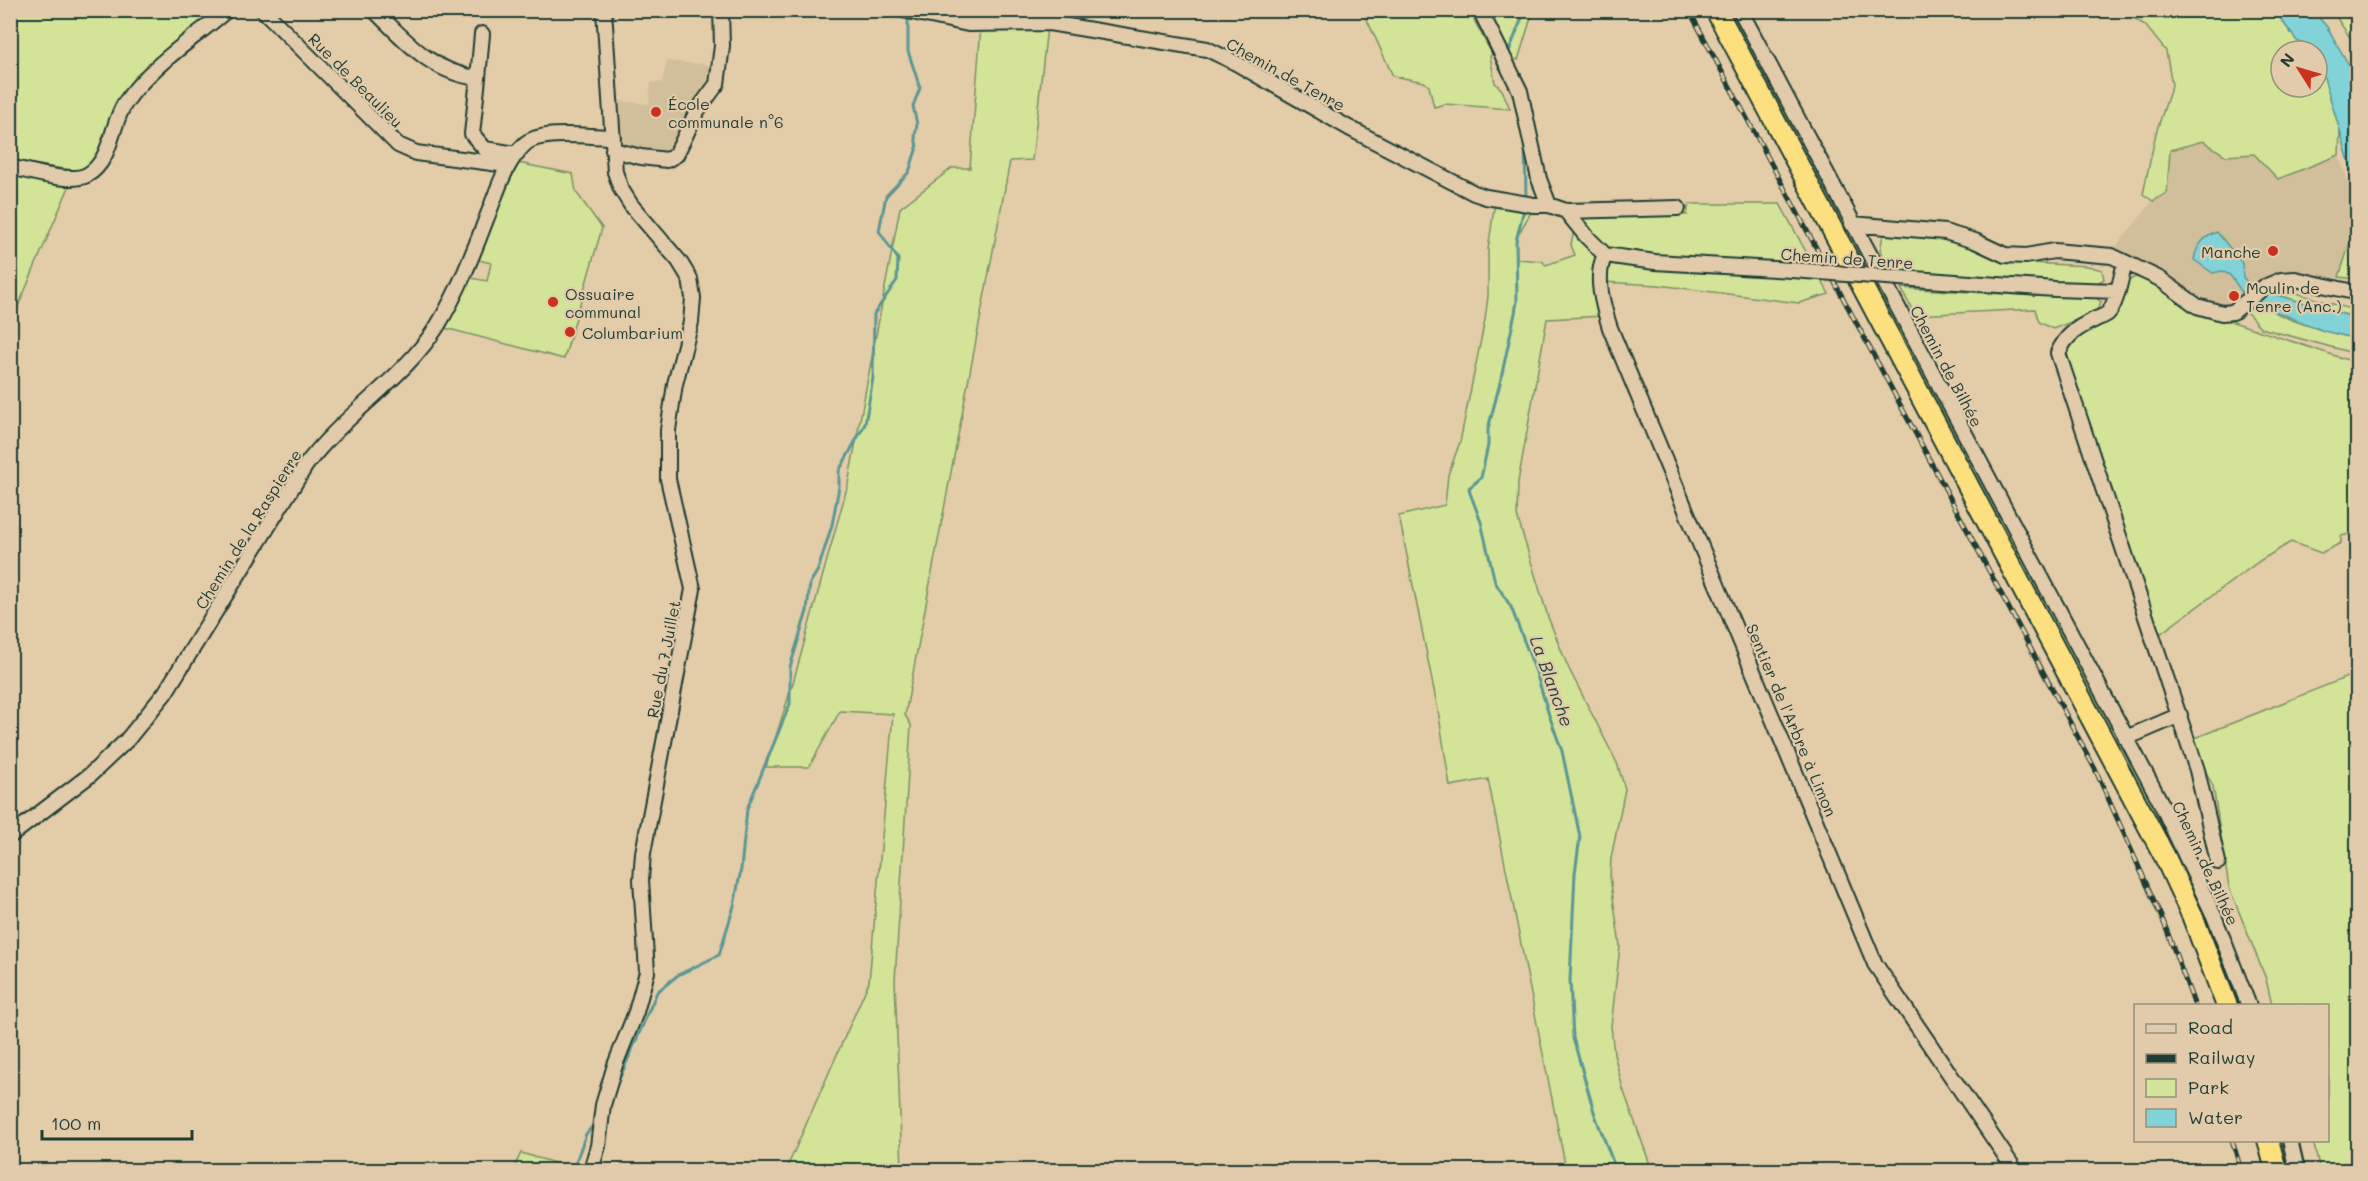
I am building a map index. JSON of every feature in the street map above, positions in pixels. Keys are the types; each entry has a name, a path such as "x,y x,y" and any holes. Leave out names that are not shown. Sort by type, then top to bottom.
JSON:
{"highway":[{"path":"1716,10 2165,857 2192,915 2227,1004"},
{"path":"2269,1142 2276,1170"}],"street":[{"path":"10,167 69,179 87,175 102,159 123,106 135,89 227,10"},
{"name":"Rue de Beaulieu","path":"263,10 398,145 416,153 507,165"},
{"path":"374,10 422,56 457,76 478,78"},
{"name":"Rue du 7 Juillet","path":"591,1170 598,1146 603,1105 615,1065 636,1012 647,972 641,880 643,854 693,589 668,479 668,430 675,384 691,322 693,298 690,279 679,261 641,218 626,197 615,172 604,10"},
{"name":"Chemin de la Raspierre","path":"10,836 90,775 127,740 165,693 311,458 321,445 401,372 425,344 469,264 507,165 524,144 536,137 613,144 641,157 667,160 676,155 697,111 717,84 722,46 721,10"},
{"name":"Chemin de Tenre","path":"903,10 968,24 1049,23 1207,49 1349,128 1486,198 1534,206 1549,204 1566,211 1678,208"},
{"path":"1480,10 1520,91 1539,180 1549,204"},
{"name":"Chemin de Bilhée","path":"1740,10 2184,848 2249,1004"},
{"path":"482,34 472,134 485,149 517,154"},
{"name":"Chemin de Tenre","path":"1566,211 1580,230 1605,255 1655,262 2055,289 2117,291"},
{"name":"Chemin de Tenre","path":"1852,224 1945,232 1975,241 2005,255 2026,256 2054,251 2112,256 2160,279 2197,306 2214,312 2233,312 2264,287 2277,280 2295,279 2358,293"},
{"name":"Sentier de l'Arbre à Limon","path":"1605,255 1601,262 1599,275 1610,328 1875,964 2015,1170"},
{"path":"2117,291 2125,263"},
{"name":"Chemin de Bilhée","path":"2117,291 2116,302 2108,314 2081,325 2064,338 2058,353 2180,715 2197,770 2218,862"},
{"path":"2126,738 2180,715"},
{"path":"2290,1142 2297,1170"}],"shaded area":[{"name":"École communale n°6","path":"667,61 711,65 703,95 670,154 639,152 625,147 620,134 620,101 649,104 651,83 662,82"},
{"path":"2203,141 2226,156 2254,153 2278,179 2339,155 2357,209 2357,220 2339,277 2329,282 2292,271 2273,277 2231,306 2218,306 2197,300 2161,272 2113,250 2153,201 2167,193 2170,150"}],"green space":[{"path":"10,11 218,11 132,86 100,157 85,172 11,161"},
{"path":"1363,11 1469,11 1492,54 1490,56 1495,83 1502,90 1510,109 1445,104 1434,107 1429,86 1424,82 1393,76"},
{"path":"1484,11 1533,11 1518,60 1511,58"},
{"path":"1727,11 1735,11 2170,830 2245,1004 2237,1004 2194,897 2164,835"},
{"path":"2122,11 2275,11 2296,39 2269,39 2269,99 2329,99 2329,94 2340,130 2339,155 2278,179 2254,154 2226,156 2203,141 2170,150 2167,193 2153,201 2143,194 2156,133 2172,85 2166,51 2145,25"},
{"path":"2332,11 2357,11 2357,31 2349,36"},
{"path":"981,26 1047,27 1032,160 1010,161 905,715 911,725 895,980 902,1170 786,1170 869,982 893,714 840,711 809,767 766,767 793,683 848,484 900,208 952,168 970,168"},
{"path":"518,163 573,174 576,192 602,228 564,359 445,328 471,278 487,281 491,263 475,259 507,182"},
{"path":"11,170 71,182 11,323"},
{"path":"1495,202 1533,209 1516,238 1517,259 1542,261 1546,265 1575,255 1571,245 1577,214 1687,215 1689,204 1780,204 1829,294 1799,303 1658,285 1603,282 1604,316 1547,319 1518,482 1517,516 1548,617 1568,667 1617,763 1625,789 1611,858 1610,877 1620,946 1611,1026 1614,1054 1623,1089 1652,1170 1532,1170 1565,1164 1488,779 1450,786 1438,710 1399,516 1445,505 1448,475 1460,442 1485,320 1488,296 1488,250"},
{"path":"2357,220 2357,279 2339,277"},
{"path":"1883,235 1939,237 2011,262 2088,266 2102,270 2104,279 2096,284 1893,272 1880,251"},
{"path":"2135,277 2151,281 2188,307 2357,363 2357,536 2349,534 2341,536 2341,543 2321,553 2291,542 2261,560 2157,636 2063,355 2067,344 2114,316 2125,283"},
{"path":"1901,288 2037,296 2093,295 2101,302 2096,312 2053,329 2039,322 2035,309 1915,315"},
{"path":"2275,289 2282,294 2286,290 2357,311 2357,318 2267,292"},
{"path":"2253,297 2262,305 2287,318 2357,339 2357,354 2261,328 2242,307"},
{"path":"2357,673 2357,1170 2320,1170 2313,1142 2329,1142 2329,1004 2272,1004 2266,979 2229,887 2213,786 2190,740"},
{"path":"521,1153 579,1170 513,1170"}],"water":[{"path":"2275,11 2313,11 2327,27 2350,67 2357,88 2357,188 2329,94 2329,39 2296,39"},
{"path":"2217,232 2242,263 2243,277 2252,288 2357,318 2357,339 2324,331 2262,306 2253,297 2244,295 2230,275 2222,271 2213,273 2194,260 2196,250 2201,243"}],"waterway":[{"name":"La Blanche","path":"1509,51 1525,10"},
{"path":"612,1096 657,992 678,975 719,955 734,906 741,869 747,809 790,704 790,667 807,611 810,583 818,570 832,525 839,487 839,471 865,424 873,378 874,314 897,280 898,259 879,231 886,196 909,172 917,147 915,136 917,124 913,106 920,88 908,51 908,21"},
{"path":"1525,143 1526,198"},
{"name":"La Blanche","path":"1524,209 1516,241 1517,301 1515,313 1488,429 1488,445 1481,478 1469,488 1481,522 1495,582 1511,607 1536,672 1562,751 1580,837 1575,873 1570,980 1573,1038 1595,1115 1616,1170"},
{"path":"573,1170 586,1134 597,1121"}],"railway":[{"path":"1689,10 2095,769 2164,923 2194,1004"},
{"path":"2233,1142 2241,1170"}],"place":[{"name":"École communale n°6","path":"656,112"},
{"name":"Manche","path":"2273,251"},
{"name":"Moulin de Tenre (Anc.)","path":"2234,296"},
{"name":"Ossuaire communal","path":"553,302"},
{"name":"Columbarium","path":"570,332"}]}
